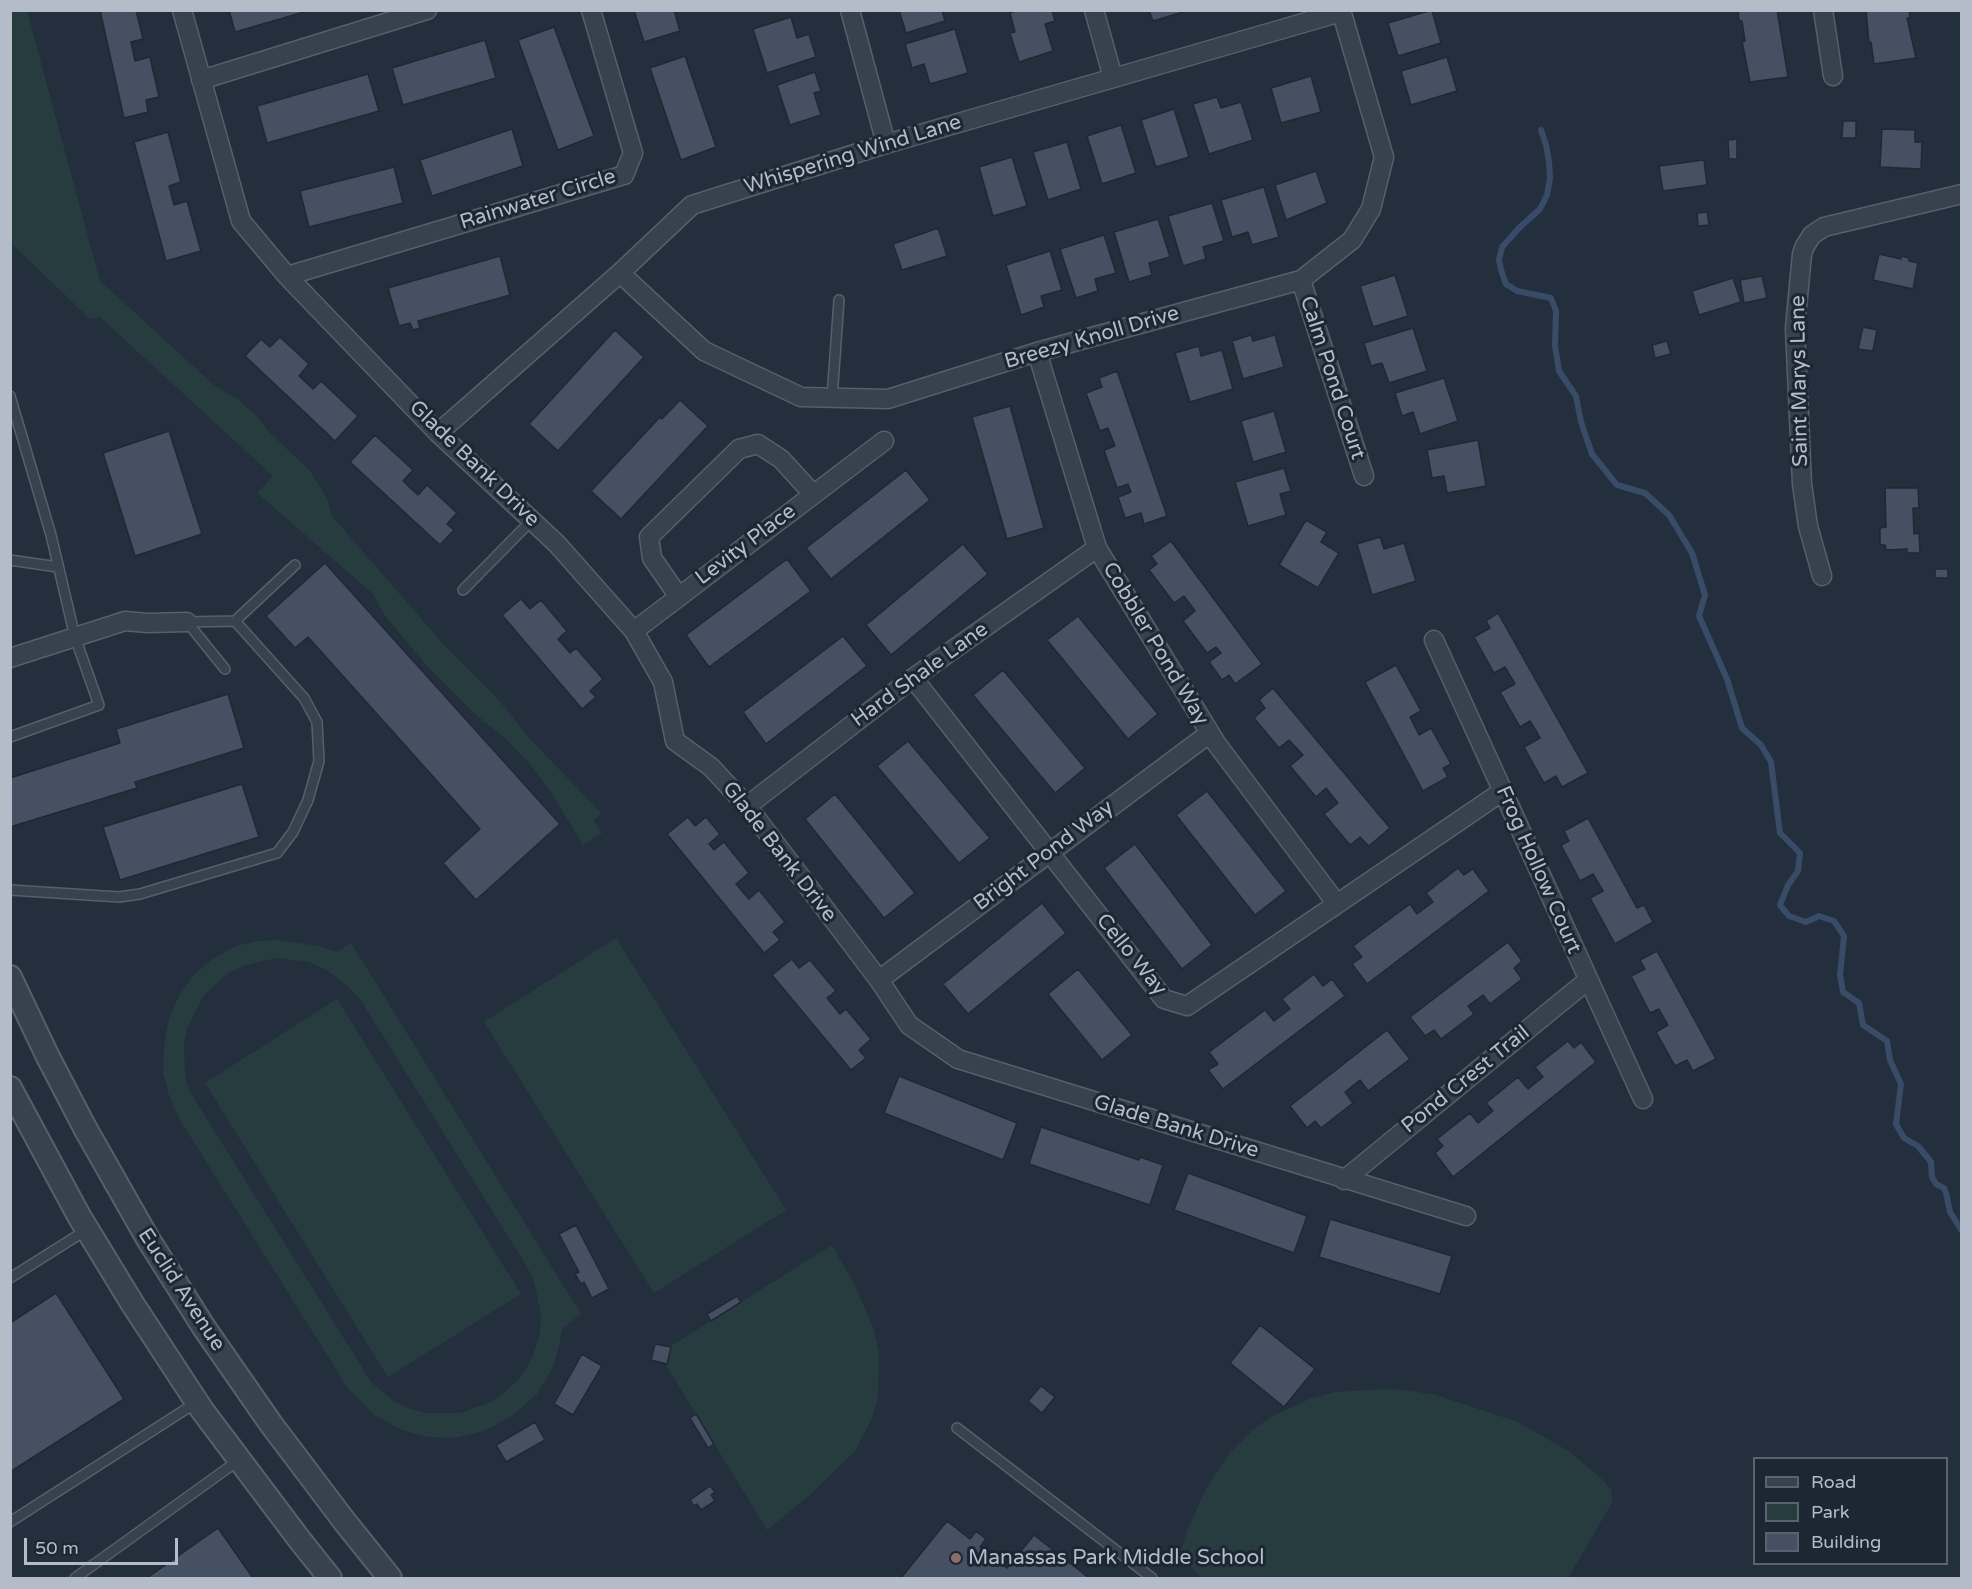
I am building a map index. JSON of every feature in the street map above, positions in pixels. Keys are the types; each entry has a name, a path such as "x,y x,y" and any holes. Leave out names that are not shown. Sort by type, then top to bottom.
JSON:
{"street":[{"name":"Glade Bank Drive","path":"182,10 241,221 287,276 438,433 557,544 634,631 663,682 675,741 711,767 747,806 879,980 909,1024 958,1059 1466,1216"},
{"path":"201,80 382,17 427,10"},
{"name":"Rainwater Circle","path":"287,276 624,175 633,153 591,10"},
{"path":"850,10 886,144"},
{"path":"1094,10 1113,78"},
{"path":"1823,10 1833,76"},
{"name":"Whispering Wind Lane","path":"438,433 620,273 692,205 886,144 1341,11"},
{"name":"Breezy Knoll Drive","path":"620,273 704,351 801,397 888,399 1037,352 1301,280 1352,240 1371,209 1384,157 1341,11"},
{"name":"Saint Marys Lane","path":"1822,576 1808,526 1802,484 1795,328 1804,246 1812,235 1824,227 1962,194"},
{"name":"Calm Pond Court","path":"1301,280 1364,476"},
{"name":"Cobbler Pond Way","path":"1037,352 1097,548 1210,733 1337,904"},
{"name":"Levity Place","path":"634,631 884,441"},
{"name":"Levity Place","path":"679,597 652,558 648,537 739,449 758,444 781,459 813,494"},
{"name":"Hard Shale Lane","path":"747,806 913,678 1097,548"},
{"path":"10,658 125,621 187,622"},
{"name":"Frog Hollow Court","path":"1434,640 1643,1099"},
{"name":"Cello Way","path":"913,678 1164,999 1187,1006 1503,791"},
{"name":"Bright Pond Way","path":"879,980 1210,733"},
{"name":"Euclid Avenue","path":"10,977 85,1128 148,1239 205,1329 271,1424 390,1578"},
{"name":"Pond Crest Trail","path":"1344,1180 1588,980"},
{"path":"10,1088 132,1303 197,1402 330,1578"}],"lane":[{"path":"832,398 839,300"},
{"path":"10,396 58,567 75,637 99,705 10,737"},
{"path":"463,590 531,520"},
{"path":"10,561 58,567"},
{"path":"187,622 235,621 295,565"},
{"path":"10,890 119,897 140,894 277,853 293,832 308,800 319,761 317,723 304,698 235,621"},
{"path":"187,622 225,669"},
{"path":"10,1278 88,1229"},
{"path":"10,1522 197,1402"},
{"path":"957,1428 1152,1578"},
{"path":"75,1578 239,1460"}],"green space":[{"path":"10,11 27,11 100,281 214,385 237,399 256,415 269,432 310,471 327,499 332,516 445,646 497,698 531,740 601,813 594,821 602,833 583,845 549,789 527,761 426,665 386,617 372,593 257,493 273,476 100,317 90,319 11,243"},
{"path":"616,938 786,1210 654,1293 484,1022"},
{"path":"278,940 319,946 336,952 351,943 581,1314 563,1328 554,1365 537,1394 512,1416 484,1431 454,1438 428,1437 402,1430 374,1415 347,1387 180,1120 168,1093 163,1071 164,1046 169,1018 180,994 195,974 213,959 236,946 256,941","holes":["276,958 309,962 325,969 351,989 362,1002 534,1281 541,1315 540,1333 535,1350 518,1380 491,1402 460,1413 427,1413 396,1403 371,1382 190,1092 185,1076 184,1043 188,1026 203,996 228,973 243,966"]},
{"path":"337,999 521,1294 388,1377 205,1083"},
{"path":"832,1245 856,1288 874,1330 879,1352 878,1397 872,1418 855,1451 811,1494 767,1530 666,1365 671,1346"},
{"path":"1384,1389 1436,1395 1518,1422 1570,1452 1602,1479 1611,1489 1613,1501 1568,1578 1202,1578 1179,1556 1188,1528 1206,1489 1229,1454 1253,1430 1269,1418 1309,1399 1335,1392"}],"building":[{"path":"100,10 136,10 143,39 131,42 135,61 150,57 159,97 146,100 148,112 124,118"},
{"path":"229,10 311,10 235,32"},
{"path":"634,10 674,10 680,31 644,42"},
{"path":"899,10 942,10 945,21 906,33"},
{"path":"1018,10 1052,10 1055,21 1045,24 1053,51 1019,62 1010,33 1015,32 1010,13"},
{"path":"1149,10 1182,10 1183,12 1153,21"},
{"path":"1432,10 1441,43 1398,56 1388,23"},
{"path":"1738,10 1777,10 1788,77 1750,82 1742,41 1745,41 1742,21 1739,21"},
{"path":"1866,10 1909,10 1910,18 1907,18 1916,58 1874,64 1871,42 1869,43"},
{"path":"791,17 797,38 809,34 816,57 767,73 753,29"},
{"path":"554,27 594,136 558,150 518,40"},
{"path":"955,29 968,73 930,84 924,64 912,68 905,44"},
{"path":"485,40 496,78 403,105 392,68"},
{"path":"685,56 716,147 681,160 650,68"},
{"path":"1447,57 1457,91 1411,105 1401,71"},
{"path":"815,72 821,91 814,93 821,115 790,125 777,85"},
{"path":"368,74 379,111 267,143 257,106"},
{"path":"1311,76 1321,112 1281,123 1271,88"},
{"path":"1217,97 1221,108 1241,102 1253,140 1209,154 1193,104"},
{"path":"1174,109 1189,157 1156,167 1141,120"},
{"path":"1843,121 1856,121 1856,138 1842,138"},
{"path":"1121,125 1136,173 1102,184 1087,136"},
{"path":"512,129 523,166 432,196 420,160"},
{"path":"1882,129 1915,130 1915,142 1922,142 1921,169 1880,167"},
{"path":"168,132 181,182 169,186 174,205 187,201 201,251 166,261 134,142"},
{"path":"1737,139 1737,159 1729,159 1728,140"},
{"path":"1067,142 1081,189 1048,200 1033,152"},
{"path":"1012,157 1027,206 993,216 979,167"},
{"path":"1704,160 1707,185 1663,191 1659,166"},
{"path":"394,167 403,203 309,227 300,191"},
{"path":"1316,171 1327,203 1286,220 1275,185"},
{"path":"1264,187 1279,237 1252,245 1248,232 1232,237 1221,200"},
{"path":"1212,203 1224,241 1203,247 1206,259 1183,266 1168,216"},
{"path":"1707,212 1709,225 1698,226 1697,213"},
{"path":"1158,219 1170,257 1149,263 1152,275 1129,282 1114,232"},
{"path":"938,228 947,256 902,270 893,244"},
{"path":"1104,235 1116,273 1095,279 1098,291 1076,298 1060,249"},
{"path":"1050,251 1062,290 1041,296 1044,307 1021,315 1006,265"},
{"path":"1879,254 1901,259 1901,256 1918,263 1913,289 1873,280"},
{"path":"500,256 510,295 418,321 420,328 413,330 410,323 399,326 388,288"},
{"path":"1395,275 1408,316 1373,327 1360,286"},
{"path":"1762,276 1767,298 1744,303 1740,280"},
{"path":"1733,278 1741,302 1699,315 1692,291"},
{"path":"1863,327 1877,330 1873,351 1858,349"},
{"path":"1413,328 1427,371 1389,383 1382,363 1371,366 1364,343"},
{"path":"615,330 644,357 558,451 529,424"},
{"path":"1251,335 1253,341 1275,335 1284,367 1243,379 1232,341"},
{"path":"280,337 309,364 299,376 313,389 321,381 358,416 335,441 245,356 261,339 270,347"},
{"path":"1667,341 1671,354 1655,358 1652,345"},
{"path":"1199,346 1201,356 1222,350 1233,389 1190,402 1175,353"},
{"path":"1117,371 1167,516 1144,524 1141,513 1125,518 1118,497 1131,492 1128,484 1117,488 1104,450 1115,446 1108,428 1100,431 1086,393 1102,387 1099,378"},
{"path":"1444,378 1458,421 1420,434 1413,412 1402,416 1395,393"},
{"path":"680,400 708,426 621,519 591,491 660,417 662,419"},
{"path":"1010,406 1044,528 1007,539 972,417"},
{"path":"1274,411 1286,452 1253,462 1241,421"},
{"path":"169,431 202,534 135,556 103,453"},
{"path":"375,435 413,470 403,481 418,495 427,485 457,513 447,524 454,530 440,545 350,462"},
{"path":"1478,440 1486,486 1447,493 1444,476 1432,478 1427,450"},
{"path":"1284,468 1291,491 1280,494 1286,515 1248,526 1235,482"},
{"path":"906,470 930,500 831,579 806,548"},
{"path":"1885,488 1918,488 1919,508 1913,508 1914,534 1919,533 1920,553 1907,553 1907,549 1886,550 1885,545 1880,545 1880,528 1886,527"},
{"path":"1306,520 1327,532 1321,542 1339,553 1318,588 1279,565"},
{"path":"1380,537 1384,549 1404,543 1416,581 1372,595 1357,544"},
{"path":"1171,541 1262,664 1235,684 1229,675 1222,680 1209,662 1221,653 1216,647 1207,653 1183,621 1195,611 1184,596 1174,603 1149,570 1157,564 1151,556"},
{"path":"963,544 988,574 891,655 866,625"},
{"path":"787,559 811,591 709,667 686,635"},
{"path":"325,563 560,824 476,900 443,863 480,829 308,637 295,648 266,616"},
{"path":"1935,569 1948,569 1948,578 1935,578"},
{"path":"521,599 530,609 541,600 567,631 558,639 570,653 576,648 603,679 590,691 596,697 582,709 502,615"},
{"path":"1498,613 1588,773 1562,787 1556,776 1544,783 1524,747 1540,738 1530,721 1520,727 1500,692 1515,684 1505,667 1494,673 1474,637 1490,628 1486,621"},
{"path":"1078,616 1158,714 1128,739 1047,640"},
{"path":"843,636 867,666 766,744 743,712"},
{"path":"1396,665 1421,711 1410,717 1419,735 1431,728 1451,764 1443,768 1448,777 1423,791 1365,682"},
{"path":"1003,670 1085,768 1055,793 973,695"},
{"path":"1273,688 1390,828 1369,846 1360,837 1350,845 1324,814 1338,803 1326,788 1316,797 1290,766 1303,755 1289,740 1279,748 1254,718 1265,708 1259,700"},
{"path":"228,694 244,748 135,782 137,788 10,827 10,778 120,743 116,729"},
{"path":"908,741 990,838 959,863 877,766"},
{"path":"242,784 259,837 120,880 103,827"},
{"path":"1207,791 1286,891 1255,915 1176,815"},
{"path":"835,794 915,893 884,918 805,819"},
{"path":"688,817 695,826 706,817 720,834 709,844 714,850 724,842 749,873 736,884 749,899 759,890 785,922 773,932 780,940 764,953 667,834"},
{"path":"1588,818 1637,908 1644,905 1653,922 1615,944 1590,898 1603,891 1593,874 1580,881 1561,845 1569,841 1564,831"},
{"path":"1135,844 1212,945 1182,969 1104,868"},
{"path":"1458,868 1464,875 1473,869 1489,891 1367,984 1352,964 1362,957 1353,946 1410,904 1417,914 1433,902 1426,893"},
{"path":"1042,903 1066,933 968,1014 943,984"},
{"path":"1508,942 1522,961 1514,968 1522,979 1490,1004 1483,995 1468,1006 1474,1014 1441,1039 1434,1030 1425,1036 1410,1017"},
{"path":"1657,951 1716,1059 1693,1071 1687,1060 1675,1066 1656,1032 1668,1025 1659,1009 1650,1013 1631,976 1645,969 1640,960"},
{"path":"792,959 799,968 810,960 836,991 827,998 840,1014 846,1009 871,1039 859,1050 866,1058 851,1070 772,975"},
{"path":"1078,969 1132,1035 1102,1060 1048,994"},
{"path":"1314,974 1323,986 1332,979 1345,996 1223,1089 1208,1070 1218,1064 1209,1052 1265,1010 1274,1021 1290,1009 1282,999"},
{"path":"1387,1030 1410,1059 1368,1091 1360,1080 1345,1092 1353,1103 1321,1128 1315,1121 1307,1128 1290,1106"},
{"path":"1568,1041 1574,1048 1581,1042 1596,1062 1453,1177 1435,1153 1443,1146 1437,1139 1470,1113 1478,1123 1493,1111 1486,1103 1518,1077 1528,1089 1543,1077 1535,1067"},
{"path":"899,1076 1017,1123 1003,1160 884,1113"},
{"path":"1041,1127 1139,1160 1140,1157 1163,1165 1150,1205 1029,1164"},
{"path":"1188,1173 1307,1216 1294,1253 1174,1210"},
{"path":"1330,1219 1452,1256 1440,1294 1319,1257"},
{"path":"576,1225 609,1289 592,1298 584,1282 581,1284 575,1274 579,1272 559,1234"},
{"path":"56,1293 124,1399 10,1472 10,1323"},
{"path":"737,1296 741,1302 711,1321 707,1314"},
{"path":"1260,1325 1315,1369 1284,1407 1230,1363"},
{"path":"655,1344 671,1347 667,1364 651,1360"},
{"path":"582,1354 602,1366 573,1415 554,1404"},
{"path":"1041,1386 1055,1397 1042,1413 1028,1401"},
{"path":"696,1414 714,1444 708,1448 690,1418"},
{"path":"535,1422 545,1440 506,1462 496,1445"},
{"path":"710,1486 715,1492 711,1495 715,1501 701,1510 690,1500"},
{"name":"Manassas Park Middle School","path":"947,1521 970,1539 976,1531 986,1539 980,1547 1007,1568 1034,1535 1089,1578 901,1578"},
{"path":"218,1528 253,1578 147,1578"}],"waterway":[{"path":"1541,130 1549,162 1550,178 1547,195 1540,209 1502,247 1499,260 1506,284 1517,291 1551,298 1556,311 1555,346 1559,371 1576,396 1581,422 1592,454 1617,485 1645,493 1669,515 1692,553 1705,595 1699,616 1727,679 1742,728 1761,745 1771,762 1780,833 1800,853 1798,871 1788,885 1780,905 1789,916 1806,922 1819,916 1834,921 1844,936 1840,975 1843,992 1859,1003 1863,1025 1887,1041 1890,1060 1901,1084 1896,1124 1904,1138 1918,1146 1931,1162 1932,1177 1936,1184 1944,1188 1950,1212 1962,1231"}],"place":[{"name":"Manassas Park Middle School","path":"956,1558"}]}
